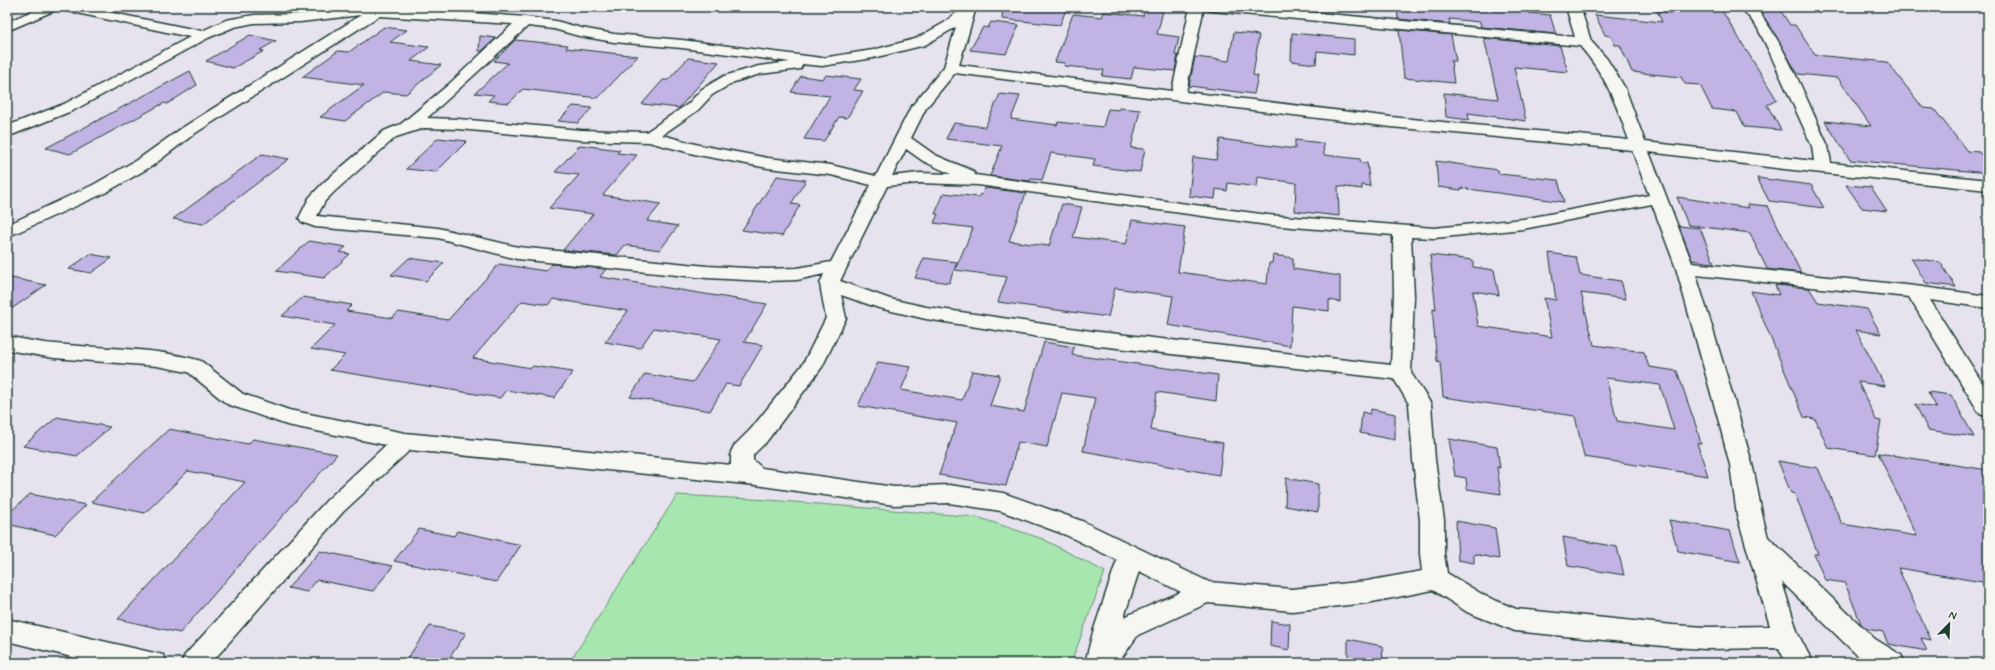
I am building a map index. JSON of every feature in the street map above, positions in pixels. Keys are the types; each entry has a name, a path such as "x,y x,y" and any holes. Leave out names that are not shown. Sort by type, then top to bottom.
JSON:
{"street":[{"path":"7,28 52,7"},
{"path":"63,7 203,34"},
{"path":"254,19 255,12 262,7"},
{"path":"1178,96 1197,7"},
{"path":"1212,7 1584,42"},
{"path":"1573,7 1584,42 1602,62 1618,88 1658,198 1686,268 1741,465 1749,515 1786,637 1800,663"},
{"path":"1748,7 1763,26 1775,49 1820,146 1823,167"},
{"path":"7,132 69,107 142,69 203,34 231,23 254,19 300,18 379,9 525,21 556,25 579,32 614,38 682,44 822,62"},
{"path":"7,232 98,189 146,162 188,131 379,9"},
{"path":"649,138 693,107 707,92 729,79 759,70 822,62 880,52 920,42 949,26 969,9"},
{"path":"756,476 741,463 742,452 758,435 812,367 836,318 834,275 919,107 951,68 969,9"},
{"path":"407,127 453,88 525,21"},
{"path":"951,68 1391,122 1640,146 1784,164 1988,185"},
{"path":"1401,373 1091,338 926,313 886,304 834,275 766,275 706,272 517,253 438,233 315,222 308,218 318,198 390,134 407,127 424,123 649,138 698,150 768,163 831,170 881,182 919,178 978,180 1268,220 1434,233 1523,224 1658,198"},
{"path":"903,139 929,158 978,180"},
{"path":"1402,230 1404,295 1401,373 1420,404 1424,460 1432,520 1432,554 1436,579"},
{"path":"1686,268 1915,292 1988,302"},
{"path":"1915,292 1988,409"},
{"path":"7,343 54,351 156,359 194,366 235,399 287,417 405,441 756,476 894,496 949,494 1003,502 1074,528 1206,592 1292,600 1367,592 1436,579 1476,604 1515,620 1686,637 1786,637"},
{"path":"194,663 335,506 405,441"},
{"path":"1758,542 1866,647 1892,663"},
{"path":"1098,663 1106,632 1131,556"},
{"path":"1103,663 1129,627 1206,592"},
{"path":"7,630 124,658 154,663"}],"green space":[{"path":"677,495 769,500 977,517 1043,539 1105,572 1071,663 569,663"}],"building":[{"path":"1003,7 1067,7 1060,25 1002,19"},
{"path":"1397,7 1527,7 1529,13 1550,15 1556,34 1481,27 1480,22 1449,19 1450,24 1398,19"},
{"path":"1668,7 1721,9 1777,100 1767,105 1781,130 1745,127 1737,112 1712,109 1700,85 1685,84 1681,77 1632,72 1620,45 1615,45 1611,36 1605,35 1595,15 1662,22 1657,11 1670,13"},
{"path":"1758,7 1778,7 1790,25 1795,25 1815,55 1887,62 1923,108 1934,109 1967,151 1979,152 1988,164 1988,173 1850,160 1825,121 1871,126 1838,78 1798,74"},
{"path":"1145,9 1163,11 1157,34 1179,37 1175,55 1178,55 1175,71 1134,67 1131,79 1102,76 1104,70 1064,66 1065,63 1055,62 1073,14 1102,17 1104,12 1143,16"},
{"path":"991,22 1019,25 1006,54 970,50 983,27 988,28"},
{"path":"384,27 407,30 390,42 429,47 411,61 441,65 406,94 384,92 345,121 320,117 364,85 302,77 338,51 349,52"},
{"path":"1399,30 1451,35 1456,61 1451,61 1454,83 1404,78"},
{"path":"1234,32 1259,35 1253,75 1258,76 1254,94 1189,86 1195,57 1229,61"},
{"path":"1292,33 1354,39 1354,55 1317,51 1316,64 1291,61"},
{"path":"250,35 276,41 260,50 264,51 233,68 206,61"},
{"path":"480,36 496,38 482,51 479,51"},
{"path":"1484,38 1560,46 1568,72 1514,67 1526,121 1468,113 1469,120 1446,117 1444,93 1498,99"},
{"path":"515,40 568,45 566,48 638,56 598,98 523,89 509,103 488,101 494,95 475,93 508,63 494,61"},
{"path":"688,58 719,62 679,108 642,104 663,80 668,80"},
{"path":"190,71 197,85 167,104 164,103 70,154 46,148"},
{"path":"826,75 861,79 854,90 863,91 847,118 839,117 824,141 804,139 830,96 791,92 801,76 823,79"},
{"path":"1000,94 1020,96 1011,119 1057,125 1058,122 1103,127 1108,109 1119,110 1119,108 1140,110 1131,148 1145,149 1140,172 1093,166 1095,159 1051,153 1042,180 1031,179 1030,181 990,176 1002,146 946,139 954,123 985,127"},
{"path":"573,106 592,108 578,123 558,121"},
{"path":"438,138 467,141 436,172 406,169"},
{"path":"1220,139 1295,149 1295,140 1323,143 1324,155 1360,159 1361,163 1367,163 1370,186 1362,185 1362,189 1338,186 1339,216 1295,211 1296,183 1258,177 1257,187 1228,183 1227,191 1216,189 1215,199 1189,196 1193,157 1216,160"},
{"path":"580,145 620,150 617,153 637,155 603,195 661,204 647,221 678,226 660,250 625,245 617,255 563,250 593,214 549,208 579,175 555,172"},
{"path":"262,154 289,159 203,224 173,219"},
{"path":"1436,161 1498,170 1499,174 1558,180 1564,202 1461,188 1461,190 1438,187"},
{"path":"777,176 806,180 791,204 800,205 782,236 742,230"},
{"path":"1757,178 1811,185 1824,208 1769,201"},
{"path":"1846,185 1871,187 1887,211 1862,208"},
{"path":"985,188 1026,193 1009,241 1049,246 1062,204 1082,207 1073,237 1126,244 1132,220 1185,227 1178,272 1267,284 1269,263 1272,263 1273,255 1293,258 1293,269 1340,276 1340,302 1329,300 1329,311 1292,306 1290,346 1168,325 1173,296 1115,288 1108,317 998,302 1007,277 955,270 973,228 934,223 938,214 935,214 944,193 979,197 980,194 982,195"},
{"path":"1677,197 1749,208 1747,204 1768,206 1801,273 1767,269 1750,233 1688,225"},
{"path":"1679,226 1700,228 1714,263 1692,260"},
{"path":"309,241 346,247 340,252 350,254 324,278 276,271"},
{"path":"1549,253 1576,257 1580,275 1621,281 1626,299 1581,293 1594,345 1644,352 1649,367 1677,371 1697,429 1701,444 1697,443 1708,476 1584,457 1575,416 1443,397 1440,362 1437,361 1433,320 1433,309 1436,310 1430,255 1473,260 1473,267 1494,270 1499,295 1473,291 1478,326 1552,337 1544,298 1556,300","holes":["1606,378 1660,385 1674,430 1617,421"]},
{"path":"90,254 112,258 91,273 69,269"},
{"path":"409,258 444,263 426,281 391,275"},
{"path":"924,258 957,262 949,283 915,278"},
{"path":"1911,258 1940,262 1956,287 1926,283"},
{"path":"499,264 546,271 552,264 606,269 600,277 767,304 744,342 763,345 739,386 726,384 710,411 630,397 645,374 693,382 721,339 654,328 640,348 605,342 628,311 553,299 548,305 522,301 473,358 531,368 533,366 573,372 554,398 506,390 500,398 330,370 345,355 311,349 335,325 282,316 303,297 352,305 346,311 392,318 399,312 448,320"},
{"path":"7,277 46,285 7,312"},
{"path":"1775,285 1809,288 1818,302 1867,309 1881,334 1856,330 1885,386 1858,382 1876,420 1881,421 1875,455 1828,448 1815,419 1804,417 1751,291 1779,295"},
{"path":"1044,342 1074,347 1072,355 1218,375 1216,401 1157,392 1151,430 1223,443 1219,475 1083,451 1095,398 1062,393 1047,447 1018,442 1006,486 939,475 957,423 858,406 878,362 911,367 901,390 962,400 972,371 1000,375 990,406 1024,412"},
{"path":"1928,392 1951,395 1974,437 1928,430 1915,404 1937,408"},
{"path":"1371,409 1395,414 1395,440 1360,433 1362,412 1370,414"},
{"path":"57,417 110,427 77,456 23,446"},
{"path":"169,429 248,444 253,439 337,454 180,633 118,619 245,482 188,471 145,513 91,502"},
{"path":"1449,439 1497,447 1500,468 1497,467 1501,494 1467,489 1466,478 1455,476"},
{"path":"1878,453 1988,470 1988,583 1898,568 1931,640 1921,638 1927,651 1888,644 1883,632 1867,629 1861,624 1845,583 1825,580 1814,554 1818,554 1795,494 1791,493 1778,461 1818,468 1842,524 1917,536"},
{"path":"1286,478 1318,484 1318,512 1285,506"},
{"path":"30,494 86,505 55,535 7,524 7,515"},
{"path":"1669,520 1730,531 1740,562 1678,551"},
{"path":"1456,521 1495,528 1499,559 1474,554 1474,563 1458,560"},
{"path":"419,529 454,536 457,531 521,545 496,582 394,561"},
{"path":"1563,537 1617,547 1624,575 1568,566"},
{"path":"320,551 393,566 373,591 317,580 307,592 288,588"},
{"path":"1271,621 1290,624 1289,650 1270,646"},
{"path":"430,626 466,633 446,663 404,663"},
{"path":"1348,639 1382,646 1383,663 1348,663"}]}
